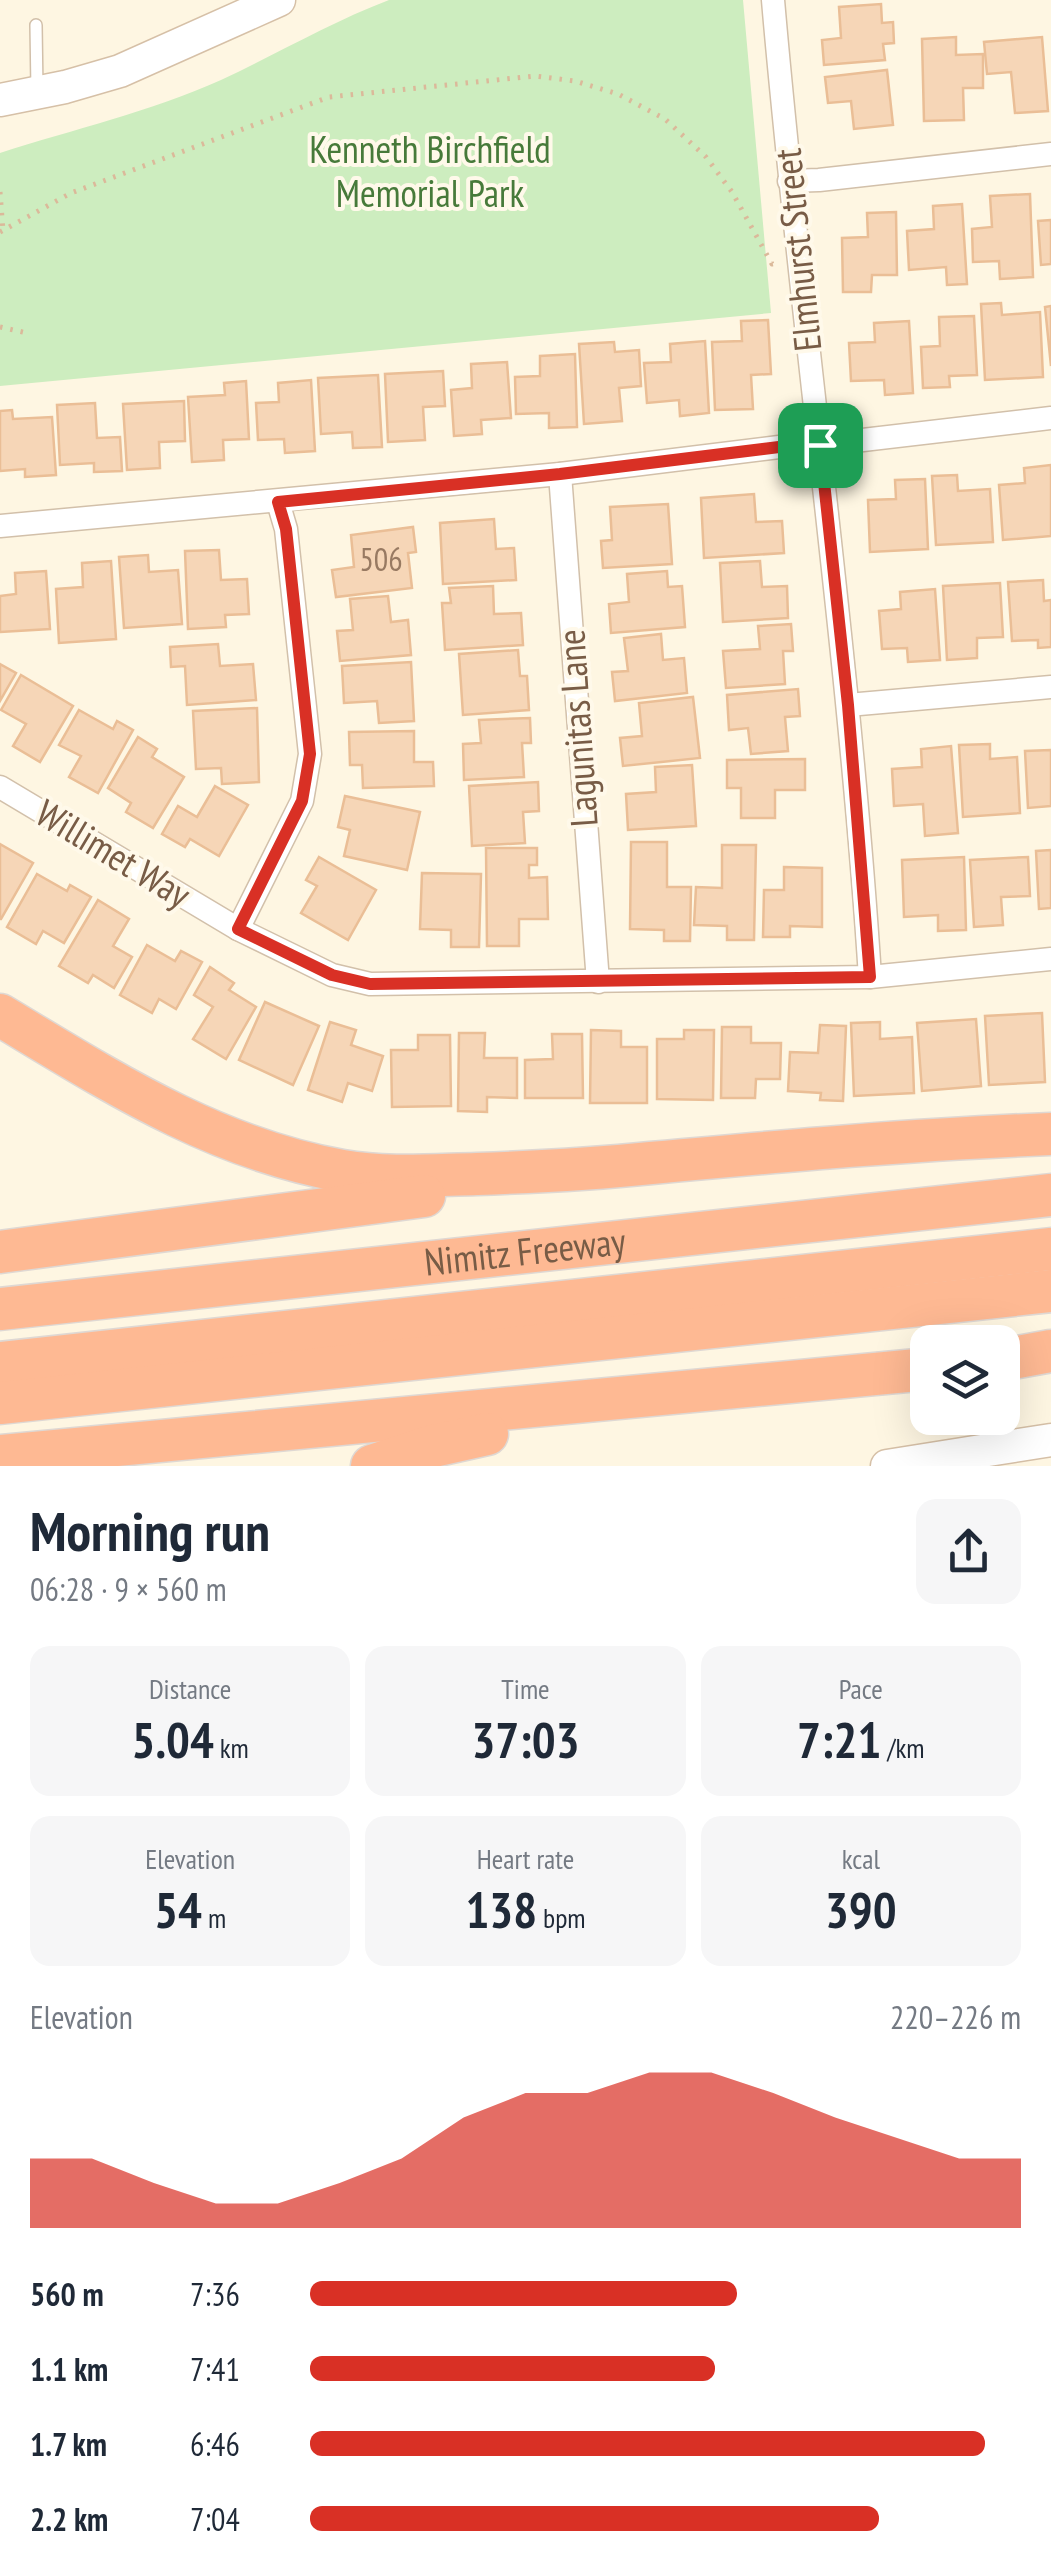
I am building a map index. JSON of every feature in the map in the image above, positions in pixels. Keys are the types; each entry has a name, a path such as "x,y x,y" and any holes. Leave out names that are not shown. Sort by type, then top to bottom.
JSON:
{"highway":[{"path":"0,1015 149,1104 226,1138 288,1158 380,1176 567,1171 892,1142 1051,1134"},
{"path":"0,1252 474,1190 567,1171"},
{"name":"Nimitz Freeway","path":"0,1308 1051,1195"},
{"path":"0,1363 1051,1250"},
{"path":"0,1403 1051,1292"},
{"path":"0,1456 910,1374"},
{"path":"372,1466 429,1447 519,1427 818,1391 910,1375"}],"main road":[{"path":"0,100 120,70 279,0"},
{"path":"887,1466 938,1462 1051,1440"}],"street":[{"name":"Elmhurst Street","path":"773,0 789,181 848,705 870,977"},
{"path":"789,181 1051,154"},
{"path":"0,526 560,474 1051,418"},
{"name":"Lagunitas Lane","path":"560,474 598,982"},
{"path":"238,929 302,801 310,754 286,529 278,502"},
{"path":"848,705 1051,686"},
{"name":"Willimet Way","path":"0,787 238,929 332,975 370,984 870,977 1051,959"}],"lane":[{"path":"36,25 36,94"}],"path":[{"path":"0,192 2,231 70,193 330,98 534,76 574,81 618,94 665,119 706,157 732,192 772,264 798,261"},
{"path":"0,327 26,333"}],"green space":[{"name":"Kenneth Birchfield Memorial Park","path":"389,0 743,0 771,313 0,386 0,153 194,91"}],"building":[{"path":"881,4 882,23 893,22 894,43 883,44 885,60 824,65 822,40 841,38 839,7"},
{"path":"956,37 956,55 983,54 983,88 963,88 964,120 924,121 922,39"},
{"path":"1042,37 1048,111 1015,113 1011,72 987,74 984,42"},
{"path":"887,70 893,125 854,129 851,101 828,103 825,77"},
{"path":"1030,194 1033,277 1000,279 999,261 973,262 972,229 992,227 990,196"},
{"path":"962,204 967,284 947,285 946,267 909,270 907,231 934,229 933,206"},
{"path":"896,212 897,275 872,275 871,292 843,292 842,238 868,237 867,213"},
{"path":"1051,220 1051,264 1041,265 1038,221"},
{"path":"1001,303 1002,315 1040,312 1043,377 985,380 981,304"},
{"path":"1051,306 1051,366 1045,307"},
{"path":"974,316 977,375 949,376 950,387 923,388 921,347 940,346 939,317"},
{"path":"768,320 771,374 751,375 753,409 715,410 712,342 742,341 741,321"},
{"path":"909,321 913,393 885,395 884,380 851,381 849,343 875,342 874,323"},
{"path":"705,341 709,413 680,416 679,400 647,403 644,363 671,362 670,344"},
{"path":"614,342 615,352 639,350 641,386 619,388 622,421 584,424 579,344"},
{"path":"575,354 577,427 549,428 549,413 516,414 515,377 540,376 540,356"},
{"path":"507,362 511,418 481,420 482,434 454,436 451,390 472,388 471,364"},
{"path":"443,371 445,406 423,407 425,440 388,442 385,374"},
{"path":"378,375 382,447 353,448 352,432 321,434 318,378"},
{"path":"311,380 315,451 285,453 284,439 258,440 256,403 279,402 278,383"},
{"path":"246,381 249,439 223,440 224,460 192,462 188,397 225,395 224,383"},
{"path":"184,401 185,441 159,442 160,468 127,470 123,404"},
{"path":"95,403 97,438 120,437 122,471 94,472 94,463 60,465 57,405"},
{"path":"12,410 13,419 52,417 56,475 25,477 25,469 0,471 0,411"},
{"path":"1051,465 1051,536 1003,540 999,485 1025,483 1024,468"},
{"path":"957,475 958,491 990,489 993,542 936,545 932,476"},
{"path":"925,479 928,549 870,552 868,500 896,499 895,480"},
{"path":"754,494 756,522 782,521 784,553 704,558 701,498"},
{"path":"668,504 672,564 603,568 601,541 612,540 610,507"},
{"path":"494,519 496,549 514,548 516,580 443,584 440,523"},
{"path":"413,527 416,552 408,553 412,588 336,597 332,570 354,567 351,535"},
{"path":"219,550 221,580 247,579 249,614 225,615 226,627 188,629 185,551"},
{"path":"148,555 149,572 178,570 182,624 124,628 119,557"},
{"path":"111,561 116,639 59,643 56,589 83,587 82,563"},
{"path":"760,561 762,587 787,586 788,618 723,622 720,563"},
{"path":"46,571 50,629 0,632 0,596 16,594 15,573"},
{"path":"667,571 668,587 682,586 685,627 611,633 609,604 629,602 627,574"},
{"path":"1043,580 1044,601 1051,600 1051,647 1038,648 1038,640 1012,641 1008,582"},
{"path":"1000,583 1003,637 977,638 977,658 947,660 943,586"},
{"path":"493,586 494,614 521,613 523,645 445,650 442,603 451,603 449,588"},
{"path":"935,589 940,660 908,662 907,648 882,649 879,611 901,609 900,592"},
{"path":"388,596 391,622 408,620 411,655 340,661 337,631 353,630 350,599"},
{"path":"791,624 793,651 783,651 785,684 726,688 723,651 760,649 758,626"},
{"path":"661,634 663,660 684,658 687,693 615,701 612,672 628,671 624,638"},
{"path":"218,644 220,666 253,664 256,700 187,705 185,666 171,667 170,647"},
{"path":"518,650 520,676 527,676 529,710 463,715 459,654"},
{"path":"411,662 414,721 379,723 377,701 344,703 342,666"},
{"path":"0,664 16,673 0,701"},
{"path":"21,675 73,706 40,762 13,746 26,724 1,710"},
{"path":"798,689 800,716 785,717 788,751 751,754 748,728 729,730 727,695"},
{"path":"693,697 700,758 623,766 620,738 642,736 639,703"},
{"path":"257,708 259,782 222,784 221,768 196,769 193,711"},
{"path":"79,710 113,729 117,721 133,730 98,793 69,777 81,756 59,745"},
{"path":"530,718 531,743 522,743 524,777 464,780 463,744 481,743 479,720"},
{"path":"414,731 414,762 433,762 434,786 363,788 362,765 350,765 349,732"},
{"path":"138,737 157,749 152,757 184,777 153,828 126,812 131,803 108,788"},
{"path":"990,744 990,759 1017,757 1020,813 963,817 959,745"},
{"path":"951,746 958,833 925,836 923,804 894,806 892,769 922,767 921,749"},
{"path":"1051,750 1051,806 1028,808 1025,751"},
{"path":"805,759 805,790 775,790 775,818 741,818 741,788 727,788 727,760"},
{"path":"692,765 696,826 628,830 626,794 656,792 655,767"},
{"path":"538,782 539,811 523,812 525,843 472,846 469,786"},
{"path":"215,786 248,805 219,856 190,839 185,847 162,834 178,806 197,817"},
{"path":"345,796 420,812 407,870 344,856 350,830 338,827"},
{"path":"631,842 667,842 667,887 691,887 690,941 664,941 664,930 630,929"},
{"path":"0,844 33,863 1,919 0,919"},
{"path":"722,845 756,845 754,940 727,940 727,926 694,925 696,887 722,888"},
{"path":"486,848 537,848 537,865 529,865 529,878 547,877 548,919 519,919 519,946 487,946"},
{"path":"1051,850 1051,908 1039,909 1036,851"},
{"path":"319,857 376,890 348,940 301,913 317,886 306,880"},
{"path":"964,857 966,930 938,931 938,915 904,917 902,860"},
{"path":"1028,857 1030,896 1001,897 1003,925 974,927 970,860"},
{"path":"784,867 822,868 822,927 790,926 790,937 763,937 764,890 784,890"},
{"path":"422,873 481,874 479,947 451,947 451,930 420,929"},
{"path":"37,874 67,891 70,885 91,897 64,943 43,931 36,944 7,927"},
{"path":"98,900 129,919 113,946 132,957 114,988 93,975 88,983 59,966"},
{"path":"147,945 175,961 181,951 202,962 176,1009 159,999 152,1013 120,995"},
{"path":"210,967 234,983 229,990 256,1007 226,1059 193,1039 213,1007 194,995"},
{"path":"265,1002 319,1026 293,1085 239,1060"},
{"path":"1042,1013 1045,1082 989,1085 985,1016"},
{"path":"976,1019 981,1086 922,1091 917,1023"},
{"path":"330,1022 356,1030 351,1045 383,1056 372,1091 348,1083 342,1102 308,1090"},
{"path":"880,1022 880,1039 912,1037 914,1093 854,1096 851,1023"},
{"path":"820,1025 846,1026 843,1101 820,1100 821,1093 788,1091 790,1052 818,1053"},
{"path":"722,1027 751,1027 751,1043 781,1043 780,1079 756,1079 755,1098 721,1098"},
{"path":"591,1030 621,1031 621,1047 647,1047 647,1103 590,1103"},
{"path":"684,1030 714,1030 713,1100 657,1099 657,1039 684,1039"},
{"path":"459,1033 485,1033 484,1058 517,1058 517,1098 487,1097 487,1112 458,1111"},
{"path":"552,1034 582,1034 583,1098 525,1098 525,1060 553,1059"},
{"path":"418,1035 450,1035 451,1106 392,1107 391,1050 418,1050"}],"route":[{"path":"820,445 848,705 870,977 370,984 332,975 238,929 302,801 310,754 286,529 278,502 820,445"}]}
